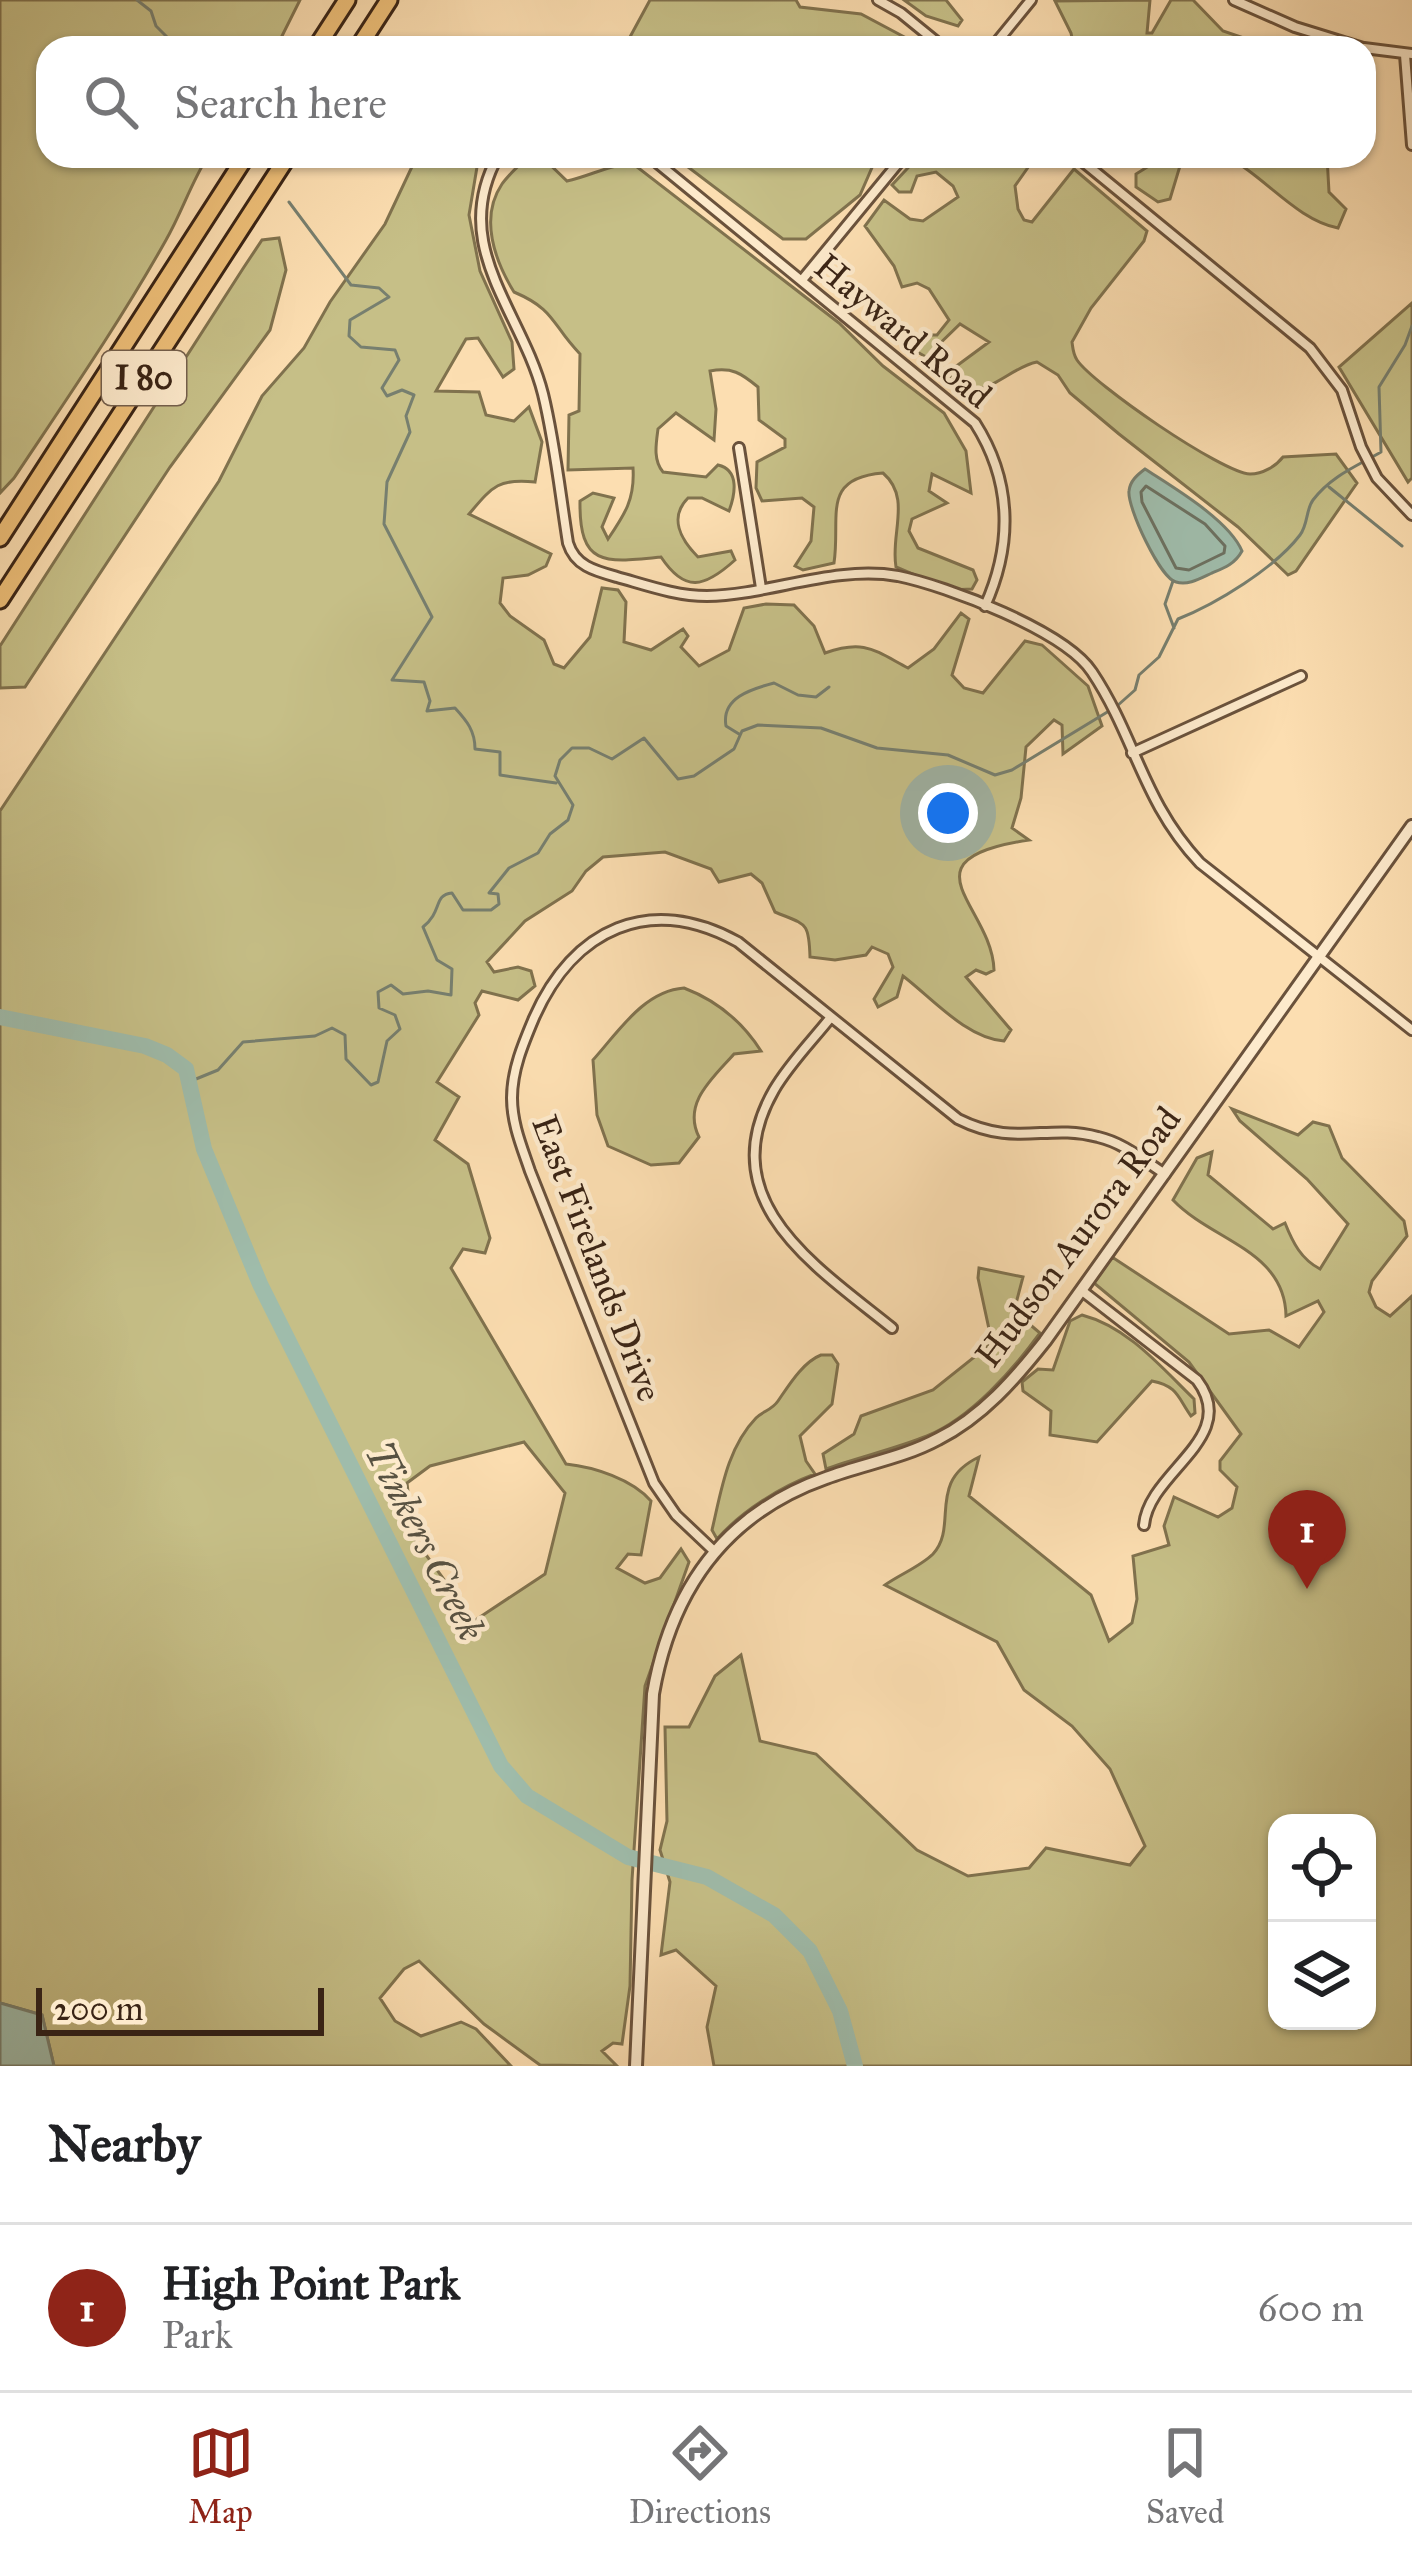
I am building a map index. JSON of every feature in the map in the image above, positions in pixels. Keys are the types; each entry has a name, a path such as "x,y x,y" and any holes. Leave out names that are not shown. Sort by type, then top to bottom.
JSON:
{"highway":[{"path":"324,36 347,0"},
{"path":"366,36 389,0"},
{"name":"I 80","path":"0,538 238,168"},
{"name":"I 80","path":"0,600 280,168"}],"street":[{"path":"878,0 929,36"},
{"path":"1002,36 1030,0"},
{"path":"1234,0 1324,36"},
{"path":"1376,50 1409,55 1412,145"},
{"path":"494,168 482,201 483,248 542,392 571,552 587,567 708,596 880,574 919,582 1042,630 1074,652 1092,672 1155,804 1200,863 1412,1030"},
{"name":"Hayward Road","path":"664,168 963,410 988,443 1002,480 1006,516 1003,550 986,606"},
{"path":"802,280 894,168"},
{"path":"1091,168 1310,348 1342,390 1366,458 1398,504 1412,515"},
{"path":"739,448 761,588"},
{"path":"1132,753 1300,676"},
{"name":"Hudson Aurora Road","path":"636,2066 656,1675 671,1623 713,1550 755,1514 795,1490 914,1450 965,1423 1007,1386 1082,1290 1412,826"},
{"name":"East Firelands Drive","path":"713,1550 679,1518 654,1483 518,1138 512,1087 516,1064 546,992 571,957 596,938 640,922 668,919 716,930 969,1124 1015,1136 1099,1137 1130,1150 1165,1174"},
{"path":"831,1017 767,1103 756,1147 759,1182 772,1219 792,1246 892,1328"},
{"path":"1082,1290 1197,1380 1209,1400 1205,1433 1147,1507 1144,1525"}],"shaded area":[{"path":"0,0 300,0 282,36 36,36 36,168 202,168 130,301 0,493"},
{"path":"650,0 796,0 800,7 861,14 902,36 630,36"},
{"path":"904,0 946,0 962,20 958,26 926,16"},
{"path":"1150,0 1147,33 1152,33 1171,0 1193,0 1223,31 1238,36 1072,36 1055,1"},
{"path":"411,168 477,168 469,215 480,271 512,342 514,369 503,377 478,338 466,339 436,391 479,392 486,415 514,421 529,407 542,442 535,482 497,486 469,514 551,554 546,566 528,575 503,578 500,603 544,640 554,664 564,668 590,637 602,588 618,590 626,602 624,642 651,650 683,629 688,636 681,647 699,666 729,650 744,608 794,605 814,626 825,653 859,647 908,668 934,649 961,613 969,619 952,675 964,688 983,693 1025,641 1042,645 1088,686 1102,726 1063,754 1062,725 1054,720 1026,747 1021,798 1012,828 1029,840 990,849 968,860 960,873 962,888 990,947 994,970 986,974 976,970 966,977 1011,1030 1004,1041 963,1025 903,976 897,997 878,1007 874,999 893,967 888,954 872,947 866,955 835,960 810,957 804,926 775,912 762,883 751,874 719,882 711,869 665,852 603,857 572,891 525,921 487,962 494,972 518,967 531,971 535,986 518,1000 482,991 475,1003 479,1015 437,1082 459,1097 435,1140 468,1164 490,1238 485,1253 463,1249 451,1268 566,1464 612,1475 651,1501 641,1555 628,1554 617,1568 645,1583 660,1578 681,1549 689,1562 645,1686 630,1986 622,2044 613,2043 602,2051 617,2066 540,2065 484,2024 419,1961 404,1969 380,1998 395,2021 421,2036 461,2022 476,2029 511,2066 54,2066 42,2015 0,2003 0,811 219,481 262,396 304,348 385,224","holes":["524,1442 565,1493 545,1574 474,1621 413,1537 407,1483 430,1466"]},
{"path":"516,168 553,168 567,181 609,168 638,168 839,323 883,366 944,413 966,451 971,493 932,474 929,491 947,503 912,519 909,531 918,548 973,570 977,580 972,589 950,590 896,567 898,505 892,483 883,473 863,476 842,492 837,503 834,563 803,570 795,566 811,541 814,507 802,498 762,501 756,488 757,462 785,447 785,439 759,420 758,387 724,370 710,371 716,409 714,440 676,413 658,429 656,452 663,472 706,477 718,465 730,472 734,491 729,511 702,498 688,498 678,520 686,543 698,557 731,551 735,560 714,576 695,582 678,577 661,557 610,559 590,549 584,538 580,501 593,493 614,498 602,527 608,539 628,506 633,468 568,470 569,415 579,411 580,354 546,312 514,292 501,267 492,239 491,211 505,180"},
{"path":"689,168 872,168 860,195 806,239 783,239"},
{"path":"908,168 1028,168 1015,186 1018,209 1024,220 1032,222 1074,169 1147,231 1091,308 1072,342 1075,356 1131,406 1235,470 1255,474 1283,457 1336,454 1357,483 1296,571 1288,575 1238,527 1119,434 1070,393 1058,375 1037,362 982,388 970,388 947,373 989,342 960,324 926,357 893,338 891,333 899,328 917,335 937,335 949,320 929,289 917,283 902,287 894,266 865,226 884,200 910,219 923,221 958,197 936,172 917,176 911,192 899,192 892,185"},
{"path":"1146,168 1179,168 1170,199 1158,202 1136,187 1136,174"},
{"path":"1244,168 1328,168 1329,192 1346,209 1338,228 1308,216"},
{"path":"279,238 286,270 270,330 170,467 25,687 0,688 0,646 262,240"},
{"path":"1412,303 1412,478 1408,482 1339,367"},
{"path":"684,988 728,1013 761,1051 734,1054 709,1082 694,1113 699,1137 679,1163 651,1165 608,1146 597,1115 593,1060 644,1004"},
{"path":"1232,1109 1298,1135 1313,1122 1329,1126 1342,1158 1404,1221 1407,1236 1372,1281 1369,1292 1376,1307 1390,1316 1412,1296 1412,2066 714,2066 707,2027 716,1986 676,1950 661,1955 670,1882 660,1850 667,1821 665,1727 689,1727 715,1676 741,1655 760,1741 816,1754 917,1850 968,1876 1029,1868 1046,1848 1130,1865 1145,1846 1110,1769 1072,1726 1024,1690 997,1642 885,1585 933,1554 944,1531 953,1479 979,1457 969,1496 1091,1595 1109,1641 1132,1623 1137,1599 1133,1556 1169,1545 1164,1526 1174,1497 1218,1517 1232,1508 1237,1487 1220,1470 1220,1461 1241,1434 1189,1362 1094,1283 1112,1257 1229,1334 1269,1330 1299,1347 1324,1312 1318,1301 1286,1316 1282,1294 1260,1261 1173,1200 1197,1158 1212,1152 1208,1175 1273,1229 1285,1223 1298,1250 1320,1269 1348,1224"},
{"path":"979,1268 1023,1277 1014,1311 1040,1333 990,1392 959,1418 915,1441 826,1469 823,1454 854,1434 861,1416 933,1390 992,1343"},
{"path":"1082,1315 1114,1329 1143,1350 1194,1399 1195,1413 1191,1416 1172,1390 1152,1381 1097,1442 1050,1435 1051,1411 1023,1391 1022,1382 1038,1369 1053,1370 1070,1321"},
{"path":"821,1355 832,1355 838,1364 832,1404 800,1436 815,1474 762,1501 717,1539 712,1530 738,1443 802,1368"}],"water":[{"path":"1145,469 1225,528 1242,551 1236,559 1190,582 1169,578 1146,541 1130,499 1131,484"},
{"path":"0,2003 42,2015 54,2066 0,2066"}],"waterway":[{"path":"137,0 151,11 166,36"},
{"path":"289,202 351,285 379,288 389,297 350,320 349,336 361,347 395,350 399,360 382,388 387,396 402,390 414,395 406,416 410,432 387,482 384,524 432,617 392,680 424,682 430,701 427,711 455,708 474,737 475,749 500,752 500,775 556,783"},
{"path":"1117,706 1159,657 1178,619 1227,595 1276,560 1300,535 1320,492 1381,452 1379,387 1412,326"},
{"path":"1329,487 1402,546"},
{"path":"1173,581 1165,604 1174,628"},
{"path":"739,734 726,726 726,716 733,702 747,692 774,683 798,695 816,697 829,687"},
{"path":"196,1079 218,1070 243,1042 315,1036 332,1028 345,1035 346,1059 371,1085 378,1082 387,1041 400,1029 395,1015 379,1008 378,992 391,985 403,994 451,995 452,969 437,960 423,927 446,894 452,893 463,910 491,910 499,904 498,894 489,893 509,868 538,853 550,834 568,820 573,805 555,776 560,760 572,748 589,748 612,759 644,738 678,779 694,776 734,749 742,731 758,725 821,728 877,748 948,755 995,775 1012,770 1109,711"},
{"name":"Tinkers Creek","path":"0,1017 145,1046 186,1069 204,1149 260,1284 501,1766 527,1796 628,1857 707,1877 774,1915 810,1951 840,2011 855,2066"}],"place":[{"name":"High Point Park","path":"1307,1589"}]}
